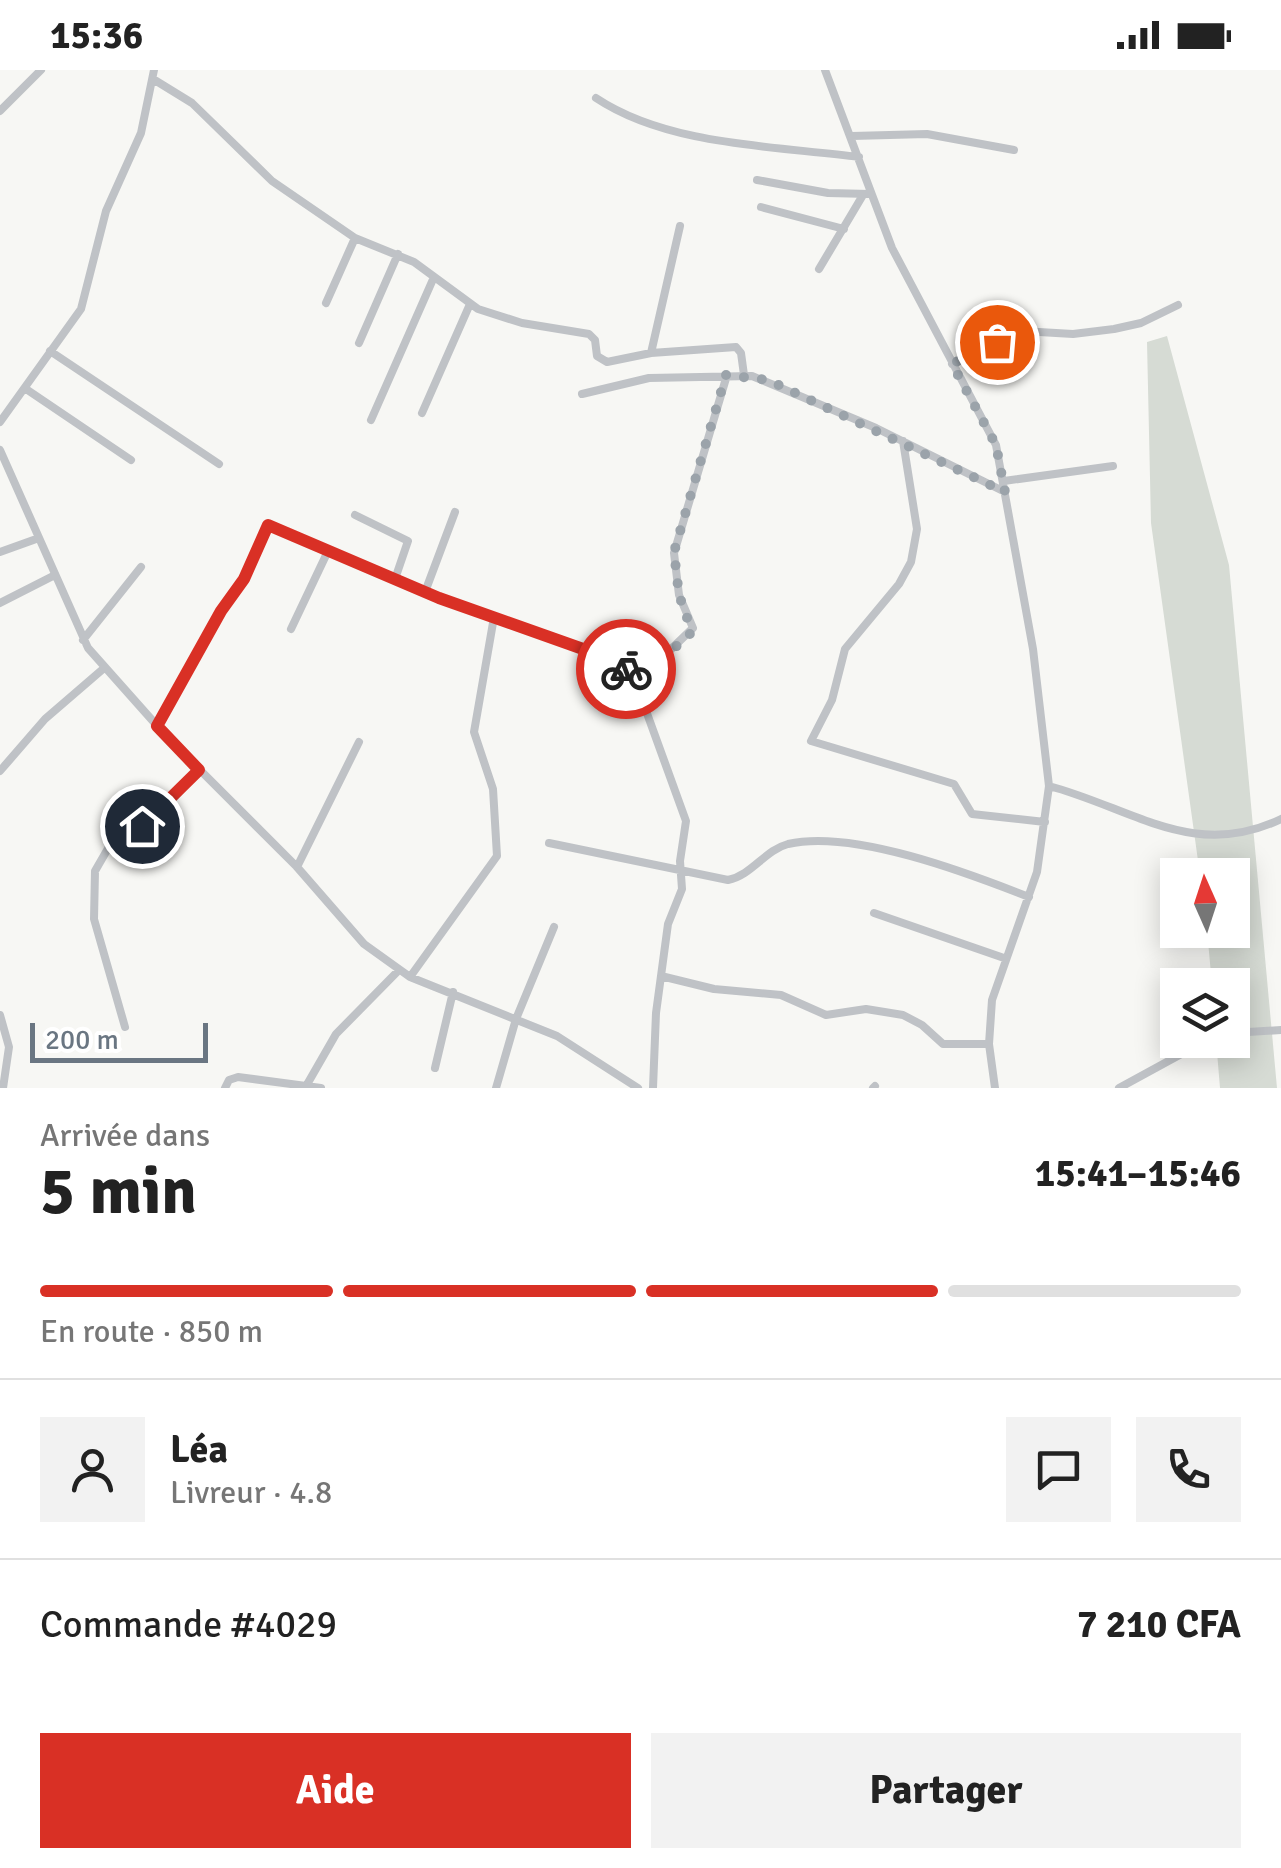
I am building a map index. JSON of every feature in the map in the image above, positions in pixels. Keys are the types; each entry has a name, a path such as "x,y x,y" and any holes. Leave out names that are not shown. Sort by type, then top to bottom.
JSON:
{"street":[{"path":"0,110 41,70"},
{"path":"825,70 852,136 867,194 996,445 1038,678 1049,786 1030,896 1004,958 992,1000 989,1044 995,1088"},
{"path":"0,422 82,309 91,286 106,211 141,133 153,74 192,104 272,181 355,238 398,254 470,304 522,323 589,334 600,360 736,347 741,353 744,375"},
{"path":"596,98 626,116 702,136 859,157"},
{"path":"852,136 927,134 1014,150"},
{"path":"756,180 828,194 867,194"},
{"path":"818,269 867,194"},
{"path":"760,207 844,229"},
{"path":"650,353 680,226"},
{"path":"326,303 355,238"},
{"path":"359,343 398,254"},
{"path":"371,420 434,277"},
{"path":"422,412 470,304"},
{"path":"952,364 1022,331 1073,334 1114,329 1141,323 1178,305"},
{"path":"50,350 218,464"},
{"path":"636,683 693,628 679,595 674,552 726,375"},
{"path":"582,394 650,378 744,375 768,380 1005,492"},
{"path":"26,390 131,460"},
{"path":"903,442 916,508 910,562 899,584 845,649 832,700 811,741 954,784 972,814 1045,822"},
{"path":"0,450 83,640 103,669 297,867 364,944 410,977 590,1053 638,1088"},
{"path":"1004,480 1112,466"},
{"path":"425,592 454,512"},
{"path":"354,516 408,541 395,579"},
{"path":"157,726 221,611 244,579 263,529 273,526 425,592 614,660 636,683 684,809 682,889 671,912 653,1088"},
{"path":"0,552 38,538"},
{"path":"291,629 328,551"},
{"path":"83,640 141,567"},
{"path":"0,603 55,575"},
{"path":"410,977 497,856 493,789 474,732 494,617"},
{"path":"0,771 36,728 103,669"},
{"path":"297,867 360,742"},
{"path":"125,1027 94,918 95,871 110,845 161,812 199,770"},
{"path":"1049,786 1202,837 1240,834 1281,820"},
{"path":"549,843 728,880 739,878 785,845 838,845 946,864 1030,896"},
{"path":"874,914 1004,958"},
{"path":"496,1088 516,1019 554,928"},
{"path":"306,1086 336,1034 398,971"},
{"path":"662,976 714,988 780,995 826,1015 866,1009 902,1015 922,1024 944,1044 989,1044"},
{"path":"435,1068 453,992"},
{"path":"0,1015 9,1048 3,1088"},
{"path":"1250,1033 1281,1030"},
{"path":"1120,1088 1174,1058"},
{"path":"225,1088 229,1080 238,1077 321,1088"}],"shaded area":[{"path":"1167,336 1229,565 1277,1088 1220,1088 1218,1058 1250,1058 1250,968 1210,968 1209,948 1250,948 1250,858 1198,858 1151,523 1147,342"}],"way so far":[{"path":"626,669 636,683 692,632 693,625 679,595 674,552 688,514 699,460 718,416 726,375 768,380 1005,492 996,445 952,364 997,342"}],"route":[{"path":"142,826 161,812 199,770 157,726 221,611 244,579 268,525 439,598 614,660 626,669"}]}
